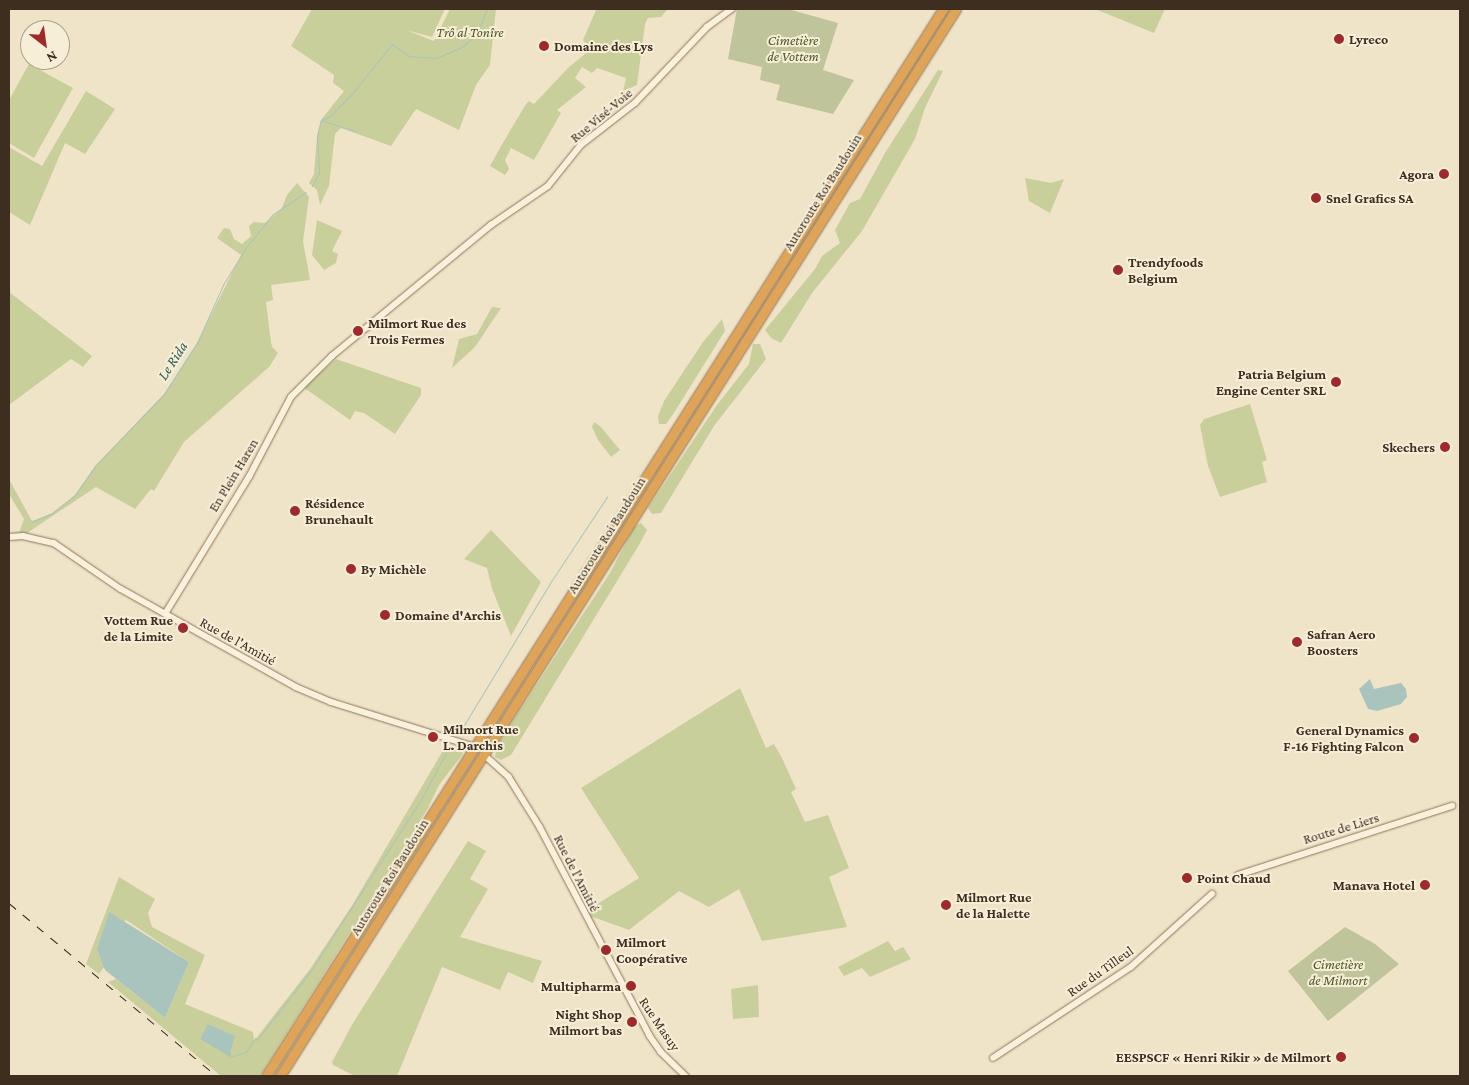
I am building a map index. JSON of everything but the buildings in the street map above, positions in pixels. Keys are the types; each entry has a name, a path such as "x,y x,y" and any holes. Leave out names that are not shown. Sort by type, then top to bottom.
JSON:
{"highway":[{"name":"Autoroute Roi Baudouin","path":"267,1076 943,9"},
{"name":"Autoroute Roi Baudouin","path":"280,1076 956,9"}],"street":[{"name":"Rue Visé-Voie","path":"332,356 505,214 548,186 581,145 635,103 700,33 732,9"},
{"name":"En Plein Haren","path":"165,614 249,477 292,397 332,356"},
{"name":"Rue de l'Amitié","path":"9,537 23,536 54,543 121,589 317,696 469,745"},
{"name":"Rue de l'Amitié","path":"488,758 508,777 540,827 618,981"},
{"name":"Route de Liers","path":"1238,875 1452,806"},
{"name":"Rue du Tilleul","path":"993,1058 1131,966 1212,894"},
{"name":"Rue Masuy","path":"618,981 661,1052 686,1076"}],"green space":[{"name":"Trô al Tonîre","path":"312,9 445,9 432,37 406,30 434,41 450,9 496,9 490,65 476,85 459,130 416,109 391,146 341,128 335,134 329,186 320,205 317,190 309,183 314,174 317,136 321,120 344,91 333,83 334,75 291,46"},
{"path":"594,9 667,10 661,17 648,18 645,24 637,85 623,91 626,78 597,68 592,73 582,67 575,78 586,87 557,110 561,113 534,160 511,148 505,160 509,169 505,175 490,166 526,104 529,101 534,104 569,67 591,49 583,40 596,10"},
{"name":"Cimetière de Vottem","path":"737,9 788,9 838,23 823,70 854,80 833,114 776,100 780,85 760,80 762,67 728,59"},
{"path":"1095,9 1165,9 1154,33"},
{"path":"26,70 40,70 73,88 34,158 9,143 9,100"},
{"path":"938,70 943,71 925,108 915,139 862,231 812,293 781,343 771,338 765,330 815,269 822,256 840,243 835,230 850,203 860,199 885,153"},
{"path":"86,91 115,109 85,154 65,143 30,225 9,212 9,147 42,166"},
{"path":"1025,178 1051,183 1064,179 1050,213 1029,201"},
{"path":"297,183 309,197 303,241 310,280 271,285 273,300 266,302 272,347 278,353 269,367 184,442 154,491 151,489 135,509 96,487 27,533 19,533 24,519 9,494 9,479 32,521 53,513 75,495 95,466 164,394 197,343 241,255 217,238 224,228 230,229 234,239 242,244 251,236 249,226 254,222 265,223 281,210 287,195"},
{"path":"317,220 342,231 332,251 338,254 336,263 324,270 312,255"},
{"path":"9,292 92,356 83,367 71,359 9,405"},
{"path":"492,307 501,308 475,347 452,368 459,339 477,334"},
{"path":"722,319 725,331 672,416 666,424 659,424 658,416 664,401 703,342"},
{"path":"753,344 760,344 766,359 714,426 661,513 652,514 648,508 717,405 749,364"},
{"path":"336,359 421,388 421,395 395,434 364,413 355,411 350,420 303,387"},
{"path":"1250,404 1267,460 1262,462 1267,482 1220,497 1208,466 1200,425 1204,419"},
{"path":"594,422 600,426 620,450 611,457 598,440 592,427"},
{"path":"641,523 647,530 639,545 511,755 501,760 495,757 497,745 610,573 634,527"},
{"path":"491,530 541,582 511,636 492,589 487,568 464,559"},
{"path":"740,688 766,748 774,744 782,758 796,789 791,792 805,822 828,815 849,868 829,877 847,927 762,941 739,889 709,907 679,891 629,930 593,917 590,919 586,911 639,878 581,788"},
{"path":"445,747 449,751 460,748 463,754 439,785 428,808 260,1076 221,1076 108,982 116,979 165,1018 189,962 126,920 97,950 104,967 99,974 86,964 119,877 155,899 148,913 152,927 205,955 185,1004 253,1032 254,1041 310,969 353,904"},
{"path":"468,841 486,851 470,879 488,889 460,937 542,961 533,983 508,972 500,990 442,967 397,1076 355,1076 333,1065 332,1062 353,1023"},
{"name":"Cimetière de Milmort","path":"1345,927 1375,944 1399,964 1328,1021 1288,971"},
{"path":"888,941 895,951 903,947 911,959 870,977 862,968 844,976 838,967"},
{"path":"758,985 759,1017 733,1019 731,989"}],"water":[{"path":"1370,679 1374,689 1401,683 1406,689 1407,697 1401,704 1377,711 1368,709 1359,689"},
{"path":"109,912 189,962 165,1018 105,970 97,950"},
{"path":"208,1024 235,1036 230,1052 232,1058 200,1039"}],"waterway":[{"name":"Le Rida","path":"312,186 319,173 317,136 321,120 330,116 350,96 392,44 409,56 436,58 462,47 477,34 487,9"},
{"path":"321,120 354,131"},
{"name":"Le Rida","path":"32,522 52,513 75,495 95,466 164,394 197,343 224,283 245,249 272,215 306,192"},
{"path":"458,735 552,580 607,497"},
{"path":"232,1056 246,1052 255,1038 257,1040 310,972 419,803 446,753"}],"railway":[{"path":"9,903 217,1076"}],"place":[{"name":"Lyreco","path":"1339,39"},
{"name":"Domaine des Lys","path":"544,46"},
{"name":"Agora","path":"1444,174"},
{"name":"Snel Grafics SA","path":"1316,198"},
{"name":"Trendyfoods Belgium","path":"1118,270"},
{"name":"Milmort Rue des Trois Fermes","path":"358,331"},
{"name":"Patria Belgium Engine Center SRL","path":"1336,382"},
{"name":"Skechers","path":"1445,447"},
{"name":"Résidence Brunehault","path":"295,511"},
{"name":"By Michèle","path":"351,569"},
{"name":"Domaine d'Archis","path":"385,615"},
{"name":"Vottem Rue de la Limite","path":"183,628"},
{"name":"Safran Aero Boosters","path":"1297,642"},
{"name":"Milmort Rue L. Darchis","path":"433,737"},
{"name":"General Dynamics F-16 Fighting Falcon","path":"1414,738"},
{"name":"Point Chaud","path":"1187,878"},
{"name":"Manava Hotel","path":"1425,885"},
{"name":"Milmort Rue de la Halette","path":"946,905"},
{"name":"Milmort Coopérative","path":"606,950"},
{"name":"Multipharma","path":"631,986"},
{"name":"Night Shop Milmort bas","path":"632,1022"},
{"name":"EESPSCF « Henri Rikir » de Milmort","path":"1341,1057"}]}
